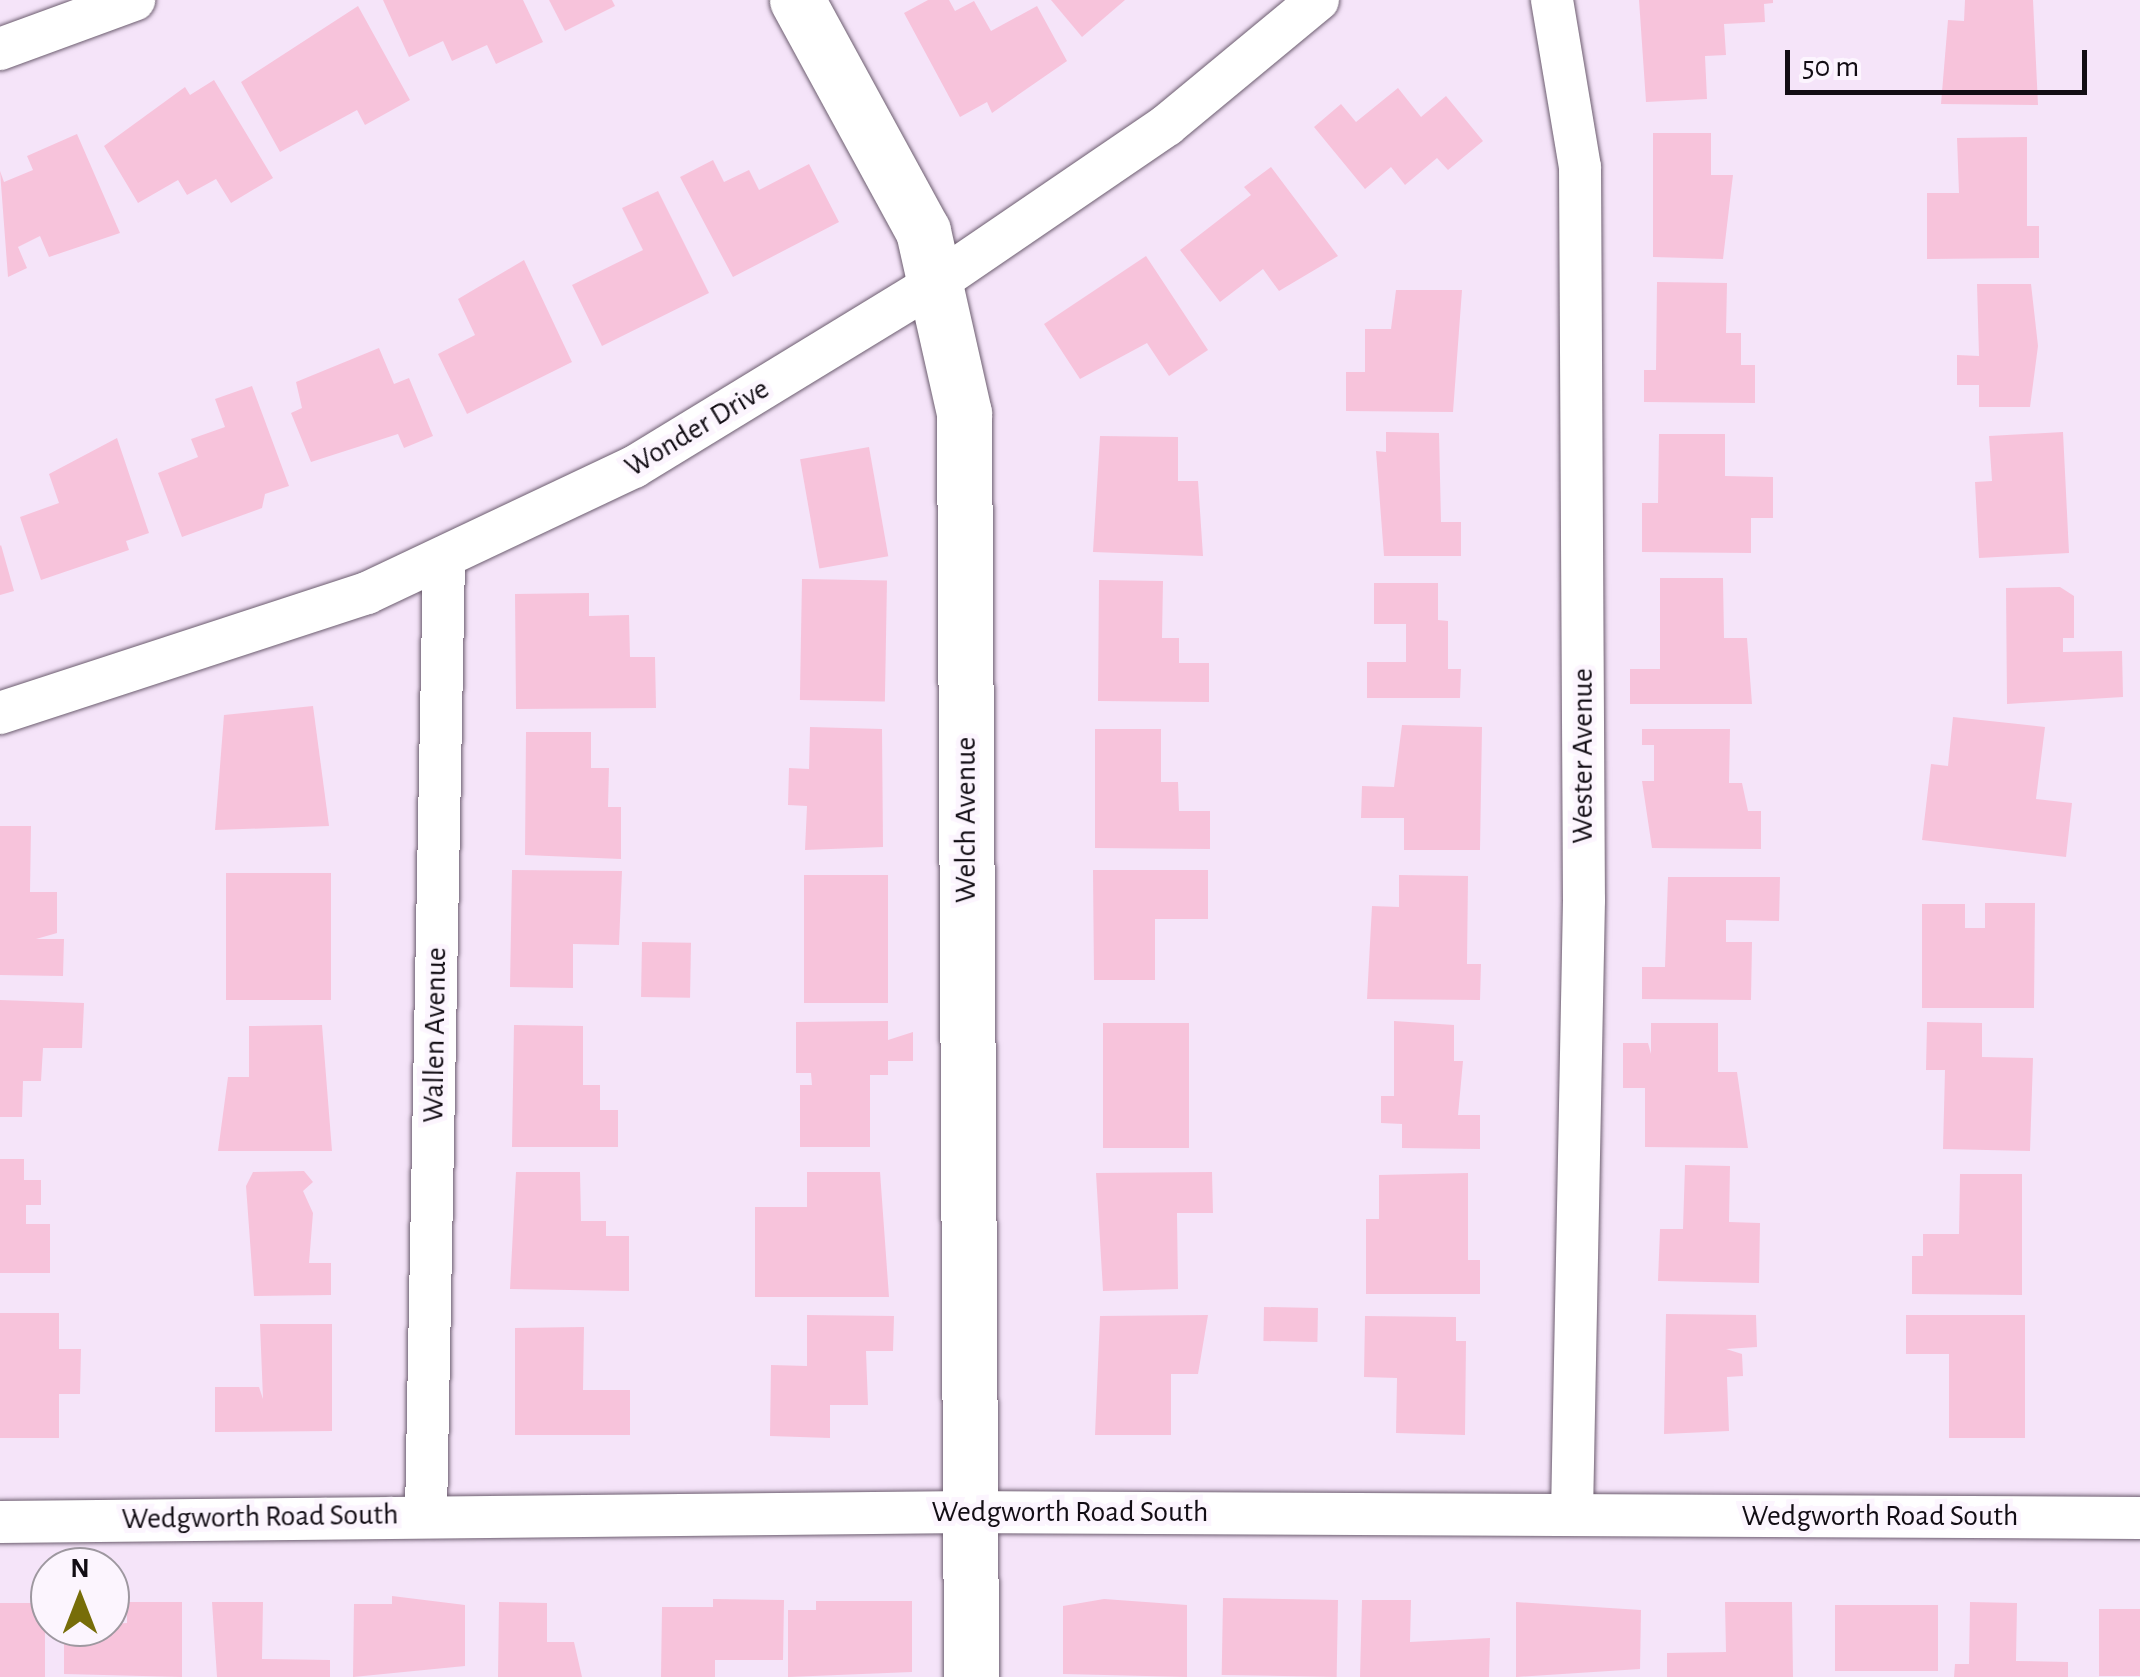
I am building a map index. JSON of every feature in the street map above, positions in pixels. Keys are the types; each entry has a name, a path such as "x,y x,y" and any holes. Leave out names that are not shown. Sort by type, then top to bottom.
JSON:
{"street":[{"path":"0,49 134,0"},
{"name":"Welch Avenue","path":"797,0 881,147 937,282 964,413 971,1677"},
{"name":"Wonder Drive","path":"0,713 367,593 634,468 937,282 1168,125 1318,0"},
{"name":"Wester Avenue","path":"1552,0 1580,167 1584,900 1572,1514"},
{"name":"Wallen Avenue","path":"426,1514 444,557"},
{"name":"Wedgworth Road South","path":"0,1522 426,1514 970,1512 2140,1518"}],"building":[{"path":"383,0 523,0 543,42 496,64 487,45 452,61 443,41 409,57"},
{"path":"549,0 612,0 615,6 565,31"},
{"path":"928,0 949,0 955,11 974,1 991,31 1037,6 1067,61 992,113 987,102 960,117 904,13"},
{"path":"1051,0 1125,0 1082,37"},
{"path":"1639,0 1773,3 1764,4 1765,22 1724,24 1726,55 1705,56 1707,99 1646,102"},
{"path":"1965,0 2033,0 2038,105 1941,104 1948,20 1964,21"},
{"path":"358,6 410,100 365,125 357,110 280,152 241,82"},
{"path":"214,80 273,178 231,203 216,179 187,195 178,180 138,203 104,146 185,87 190,95"},
{"path":"1398,88 1421,117 1446,96 1483,141 1448,170 1437,158 1405,185 1391,167 1365,189 1314,127 1341,104 1356,122"},
{"path":"1653,133 1711,133 1711,175 1733,175 1723,259 1653,257"},
{"path":"77,134 120,233 49,257 40,236 18,247 27,268 8,277 0,171 4,182 33,170 27,156"},
{"path":"2027,137 2027,226 2039,226 2039,258 1927,259 1927,193 1959,193 1957,138"},
{"path":"713,160 724,182 749,170 759,190 809,164 839,222 733,277 680,177"},
{"path":"1271,167 1338,256 1279,291 1263,269 1220,302 1180,250 1251,195 1244,187"},
{"path":"658,191 709,293 602,346 572,285 643,250 622,208"},
{"path":"1146,256 1208,350 1169,376 1147,343 1080,379 1044,324"},
{"path":"524,260 572,362 467,414 438,354 475,335 458,299"},
{"path":"1657,282 1727,283 1726,333 1741,333 1741,365 1755,365 1755,403 1644,402 1644,370 1656,370"},
{"path":"1977,284 2031,284 2038,346 2030,407 1979,407 1979,385 1957,385 1957,355 1979,356"},
{"path":"1396,290 1462,290 1453,412 1346,411 1346,372 1365,372 1365,329 1391,329"},
{"path":"379,348 394,384 409,378 433,436 404,448 398,434 311,462 291,413 302,408 296,382"},
{"path":"252,386 289,486 265,494 262,508 182,537 158,473 198,457 191,439 225,427 215,399"},
{"path":"1386,432 1439,433 1441,522 1461,522 1461,556 1384,556 1376,451 1386,452"},
{"path":"2063,432 2069,553 1979,558 1975,482 1992,481 1989,436"},
{"path":"1659,434 1725,434 1725,476 1773,477 1773,518 1751,518 1751,553 1642,552 1642,503 1658,503"},
{"path":"1100,436 1178,437 1178,481 1198,481 1203,556 1093,552"},
{"path":"117,438 149,533 126,541 129,550 41,580 20,517 59,503 49,474"},
{"path":"869,447 888,556 819,568 800,459"},
{"path":"0,546 14,591 0,595"},
{"path":"1660,578 1723,578 1724,638 1747,638 1752,704 1630,704 1630,669 1660,669"},
{"path":"802,579 887,580 885,701 800,700"},
{"path":"1099,580 1163,581 1162,638 1179,638 1179,663 1209,663 1209,702 1098,701"},
{"path":"1374,583 1438,583 1438,620 1448,621 1448,669 1461,669 1460,698 1367,698 1367,662 1406,662 1406,624 1374,624"},
{"path":"2060,587 2074,596 2074,638 2063,638 2063,652 2122,651 2123,697 2007,704 2006,588"},
{"path":"589,593 589,616 629,615 630,657 655,657 656,708 516,709 515,594"},
{"path":"313,706 329,826 215,830 224,715"},
{"path":"1953,717 2045,727 2036,799 2072,803 2066,857 1922,840 1931,764 1948,766"},
{"path":"1402,725 1482,727 1480,850 1404,850 1404,818 1361,818 1362,786 1394,787"},
{"path":"810,727 882,729 883,847 805,850 807,806 788,805 789,768 809,769"},
{"path":"1095,729 1161,729 1161,782 1178,782 1179,811 1210,811 1210,849 1095,848"},
{"path":"1642,729 1730,729 1729,783 1742,783 1748,811 1761,811 1761,849 1652,848 1642,781 1654,781 1654,745 1642,745"},
{"path":"526,732 591,732 591,768 609,768 608,807 621,807 621,859 525,855"},
{"path":"0,826 31,826 30,892 57,892 57,933 36,939 64,939 63,976 0,975"},
{"path":"512,870 622,871 619,945 573,944 573,988 510,987"},
{"path":"1093,870 1208,870 1208,919 1155,919 1155,980 1094,980"},
{"path":"226,873 331,873 331,1000 226,1000"},
{"path":"804,875 888,875 888,1003 804,1003"},
{"path":"1399,875 1468,876 1467,964 1481,964 1480,1000 1367,999 1372,906 1399,907"},
{"path":"1668,877 1780,877 1779,921 1726,920 1726,942 1752,942 1751,1000 1642,999 1642,967 1665,967"},
{"path":"1985,903 2035,903 2034,1008 1922,1008 1922,904 1965,904 1965,928 1985,928"},
{"path":"642,942 691,943 690,998 641,997"},
{"path":"0,1000 84,1003 82,1048 43,1048 41,1081 23,1081 22,1117 0,1117"},
{"path":"888,1021 888,1040 913,1032 913,1061 888,1061 888,1075 870,1075 870,1147 800,1147 800,1085 812,1085 811,1073 796,1073 796,1022"},
{"path":"1394,1021 1454,1025 1454,1061 1463,1061 1458,1115 1480,1115 1480,1149 1402,1148 1402,1124 1381,1123 1381,1096 1394,1096"},
{"path":"1927,1022 1982,1023 1982,1057 2033,1058 2030,1151 1943,1149 1945,1070 1926,1070"},
{"path":"1103,1023 1189,1023 1189,1148 1103,1148"},
{"path":"1651,1023 1718,1023 1718,1072 1737,1072 1748,1148 1645,1147 1645,1088 1623,1088 1623,1043 1648,1043 1651,1054"},
{"path":"322,1025 332,1151 218,1151 228,1077 249,1077 249,1026"},
{"path":"514,1025 583,1026 583,1085 600,1085 600,1110 618,1110 618,1147 512,1147"},
{"path":"0,1159 24,1159 24,1180 41,1180 41,1205 26,1205 26,1224 50,1224 50,1273 0,1273"},
{"path":"1685,1165 1730,1166 1729,1222 1760,1223 1759,1283 1658,1281 1660,1229 1683,1229"},
{"path":"304,1171 313,1182 303,1191 313,1213 309,1263 331,1263 331,1295 254,1296 246,1186 253,1172"},
{"path":"516,1172 580,1172 581,1221 606,1221 606,1236 629,1236 629,1291 510,1289"},
{"path":"807,1172 880,1172 889,1297 755,1297 755,1207 807,1207"},
{"path":"1212,1172 1213,1213 1177,1213 1178,1289 1103,1291 1096,1173"},
{"path":"1468,1173 1468,1260 1480,1260 1480,1294 1366,1294 1366,1219 1379,1219 1379,1175"},
{"path":"1960,1174 2022,1174 2022,1295 1912,1294 1912,1256 1923,1256 1923,1234 1959,1234"},
{"path":"1264,1307 1318,1308 1317,1342 1263,1341"},
{"path":"0,1313 59,1313 59,1349 81,1349 80,1394 59,1394 59,1438 0,1438"},
{"path":"1666,1314 1756,1315 1757,1347 1726,1349 1742,1354 1743,1376 1727,1377 1729,1431 1664,1434"},
{"path":"807,1315 894,1316 893,1351 866,1351 868,1405 830,1405 830,1438 770,1436 771,1365 807,1366"},
{"path":"1208,1315 1198,1374 1171,1374 1171,1435 1095,1435 1100,1316"},
{"path":"1906,1315 2025,1315 2025,1438 1949,1438 1949,1354 1906,1354"},
{"path":"1365,1316 1456,1317 1456,1341 1466,1341 1465,1435 1396,1433 1397,1378 1364,1377"},
{"path":"260,1324 332,1324 332,1431 215,1432 215,1387 259,1387 263,1399"},
{"path":"584,1327 583,1390 630,1390 630,1435 515,1435 515,1328"},
{"path":"392,1596 465,1605 465,1666 353,1677 354,1604 392,1604"},
{"path":"1223,1598 1338,1600 1337,1677 1222,1675"},
{"path":"713,1599 784,1600 783,1660 715,1660 715,1677 661,1677 662,1607 713,1607"},
{"path":"1104,1599 1187,1605 1187,1677 1063,1674 1063,1606"},
{"path":"1362,1600 1411,1600 1410,1642 1490,1638 1489,1677 1360,1677"},
{"path":"816,1601 912,1601 912,1672 788,1677 788,1610 816,1610"},
{"path":"130,1602 182,1602 182,1677 64,1674 64,1647 130,1647"},
{"path":"212,1602 263,1602 262,1659 330,1660 330,1677 217,1677"},
{"path":"499,1602 547,1603 547,1642 574,1642 582,1677 498,1677"},
{"path":"1516,1602 1641,1610 1640,1669 1516,1677"},
{"path":"1725,1602 1792,1602 1793,1677 1667,1677 1667,1653 1726,1652"},
{"path":"1970,1602 2017,1603 2016,1661 2068,1662 2068,1677 1954,1677 1955,1664 1969,1664"},
{"path":"0,1603 30,1603 30,1647 45,1647 45,1677 0,1677"},
{"path":"1835,1605 1938,1605 1938,1671 1835,1671"},
{"path":"2099,1609 2140,1609 2140,1676 2099,1676"}]}
